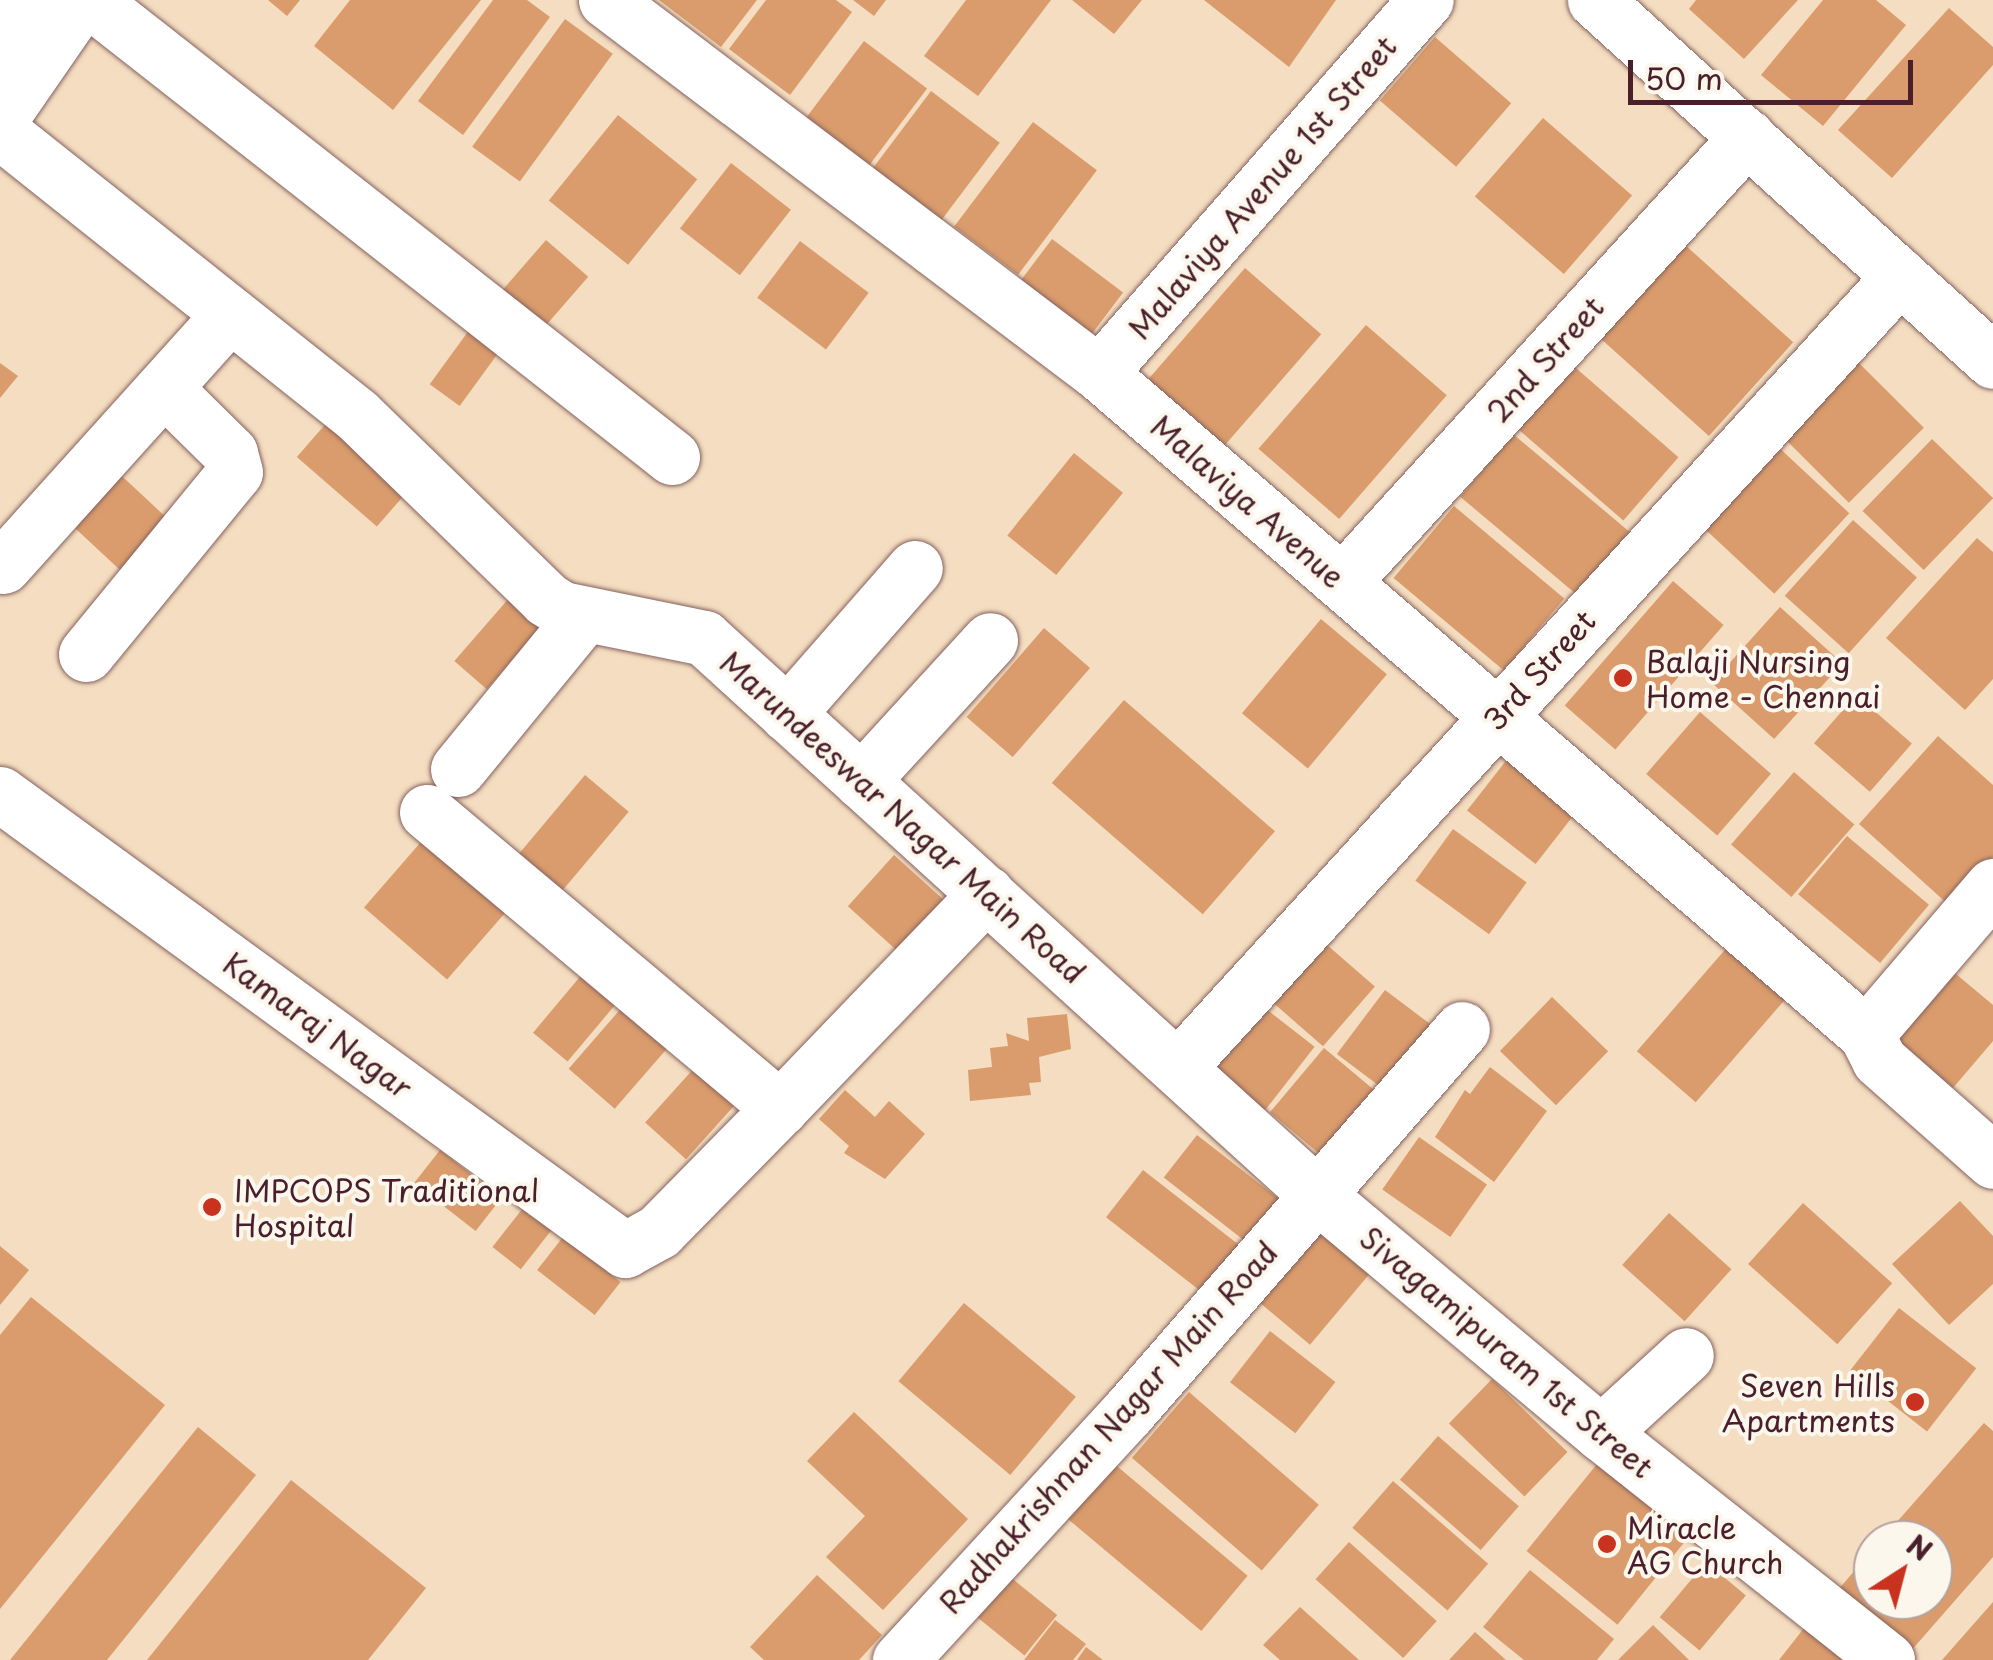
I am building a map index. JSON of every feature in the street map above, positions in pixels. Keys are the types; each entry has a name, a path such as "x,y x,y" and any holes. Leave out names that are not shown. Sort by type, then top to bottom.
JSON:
{"street":[{"path":"0,46 32,0"},
{"path":"0,119 86,0 672,457"},
{"name":"Malaviya Avenue","path":"606,0 1099,373 1866,1034"},
{"name":"Malaviya Avenue 1st Street","path":"1099,373 1426,0"},
{"path":"1596,0 1993,360"},
{"name":"Marundeeswar Nagar Main Road","path":"0,131 357,415 546,599 586,614 704,638 1180,1065 1315,1192"},
{"name":"2nd Street","path":"1342,582 1747,137"},
{"name":"3rd Street","path":"1180,1065 1900,276"},
{"path":"3,566 230,314"},
{"path":"86,654 234,472 230,453 164,388"},
{"path":"786,714 915,568"},
{"path":"586,614 442,790 780,1108 987,894"},
{"path":"861,781 990,640"},
{"name":"Kamaraj Nagar","path":"0,794 613,1243 637,1249 780,1108"},
{"path":"1993,886 1866,1034 1879,1060 1993,1161"},
{"name":"Radhakrishnan Nagar Main Road","path":"900,1660 1128,1412 1315,1192 1462,1029"},
{"name":"Sivagamipuram 1st Street","path":"1315,1192 1601,1433 1887,1660"},
{"path":"1601,1433 1686,1355"}],"building":[{"path":"268,0 300,0 287,16"},
{"path":"350,0 481,0 393,110 314,46"},
{"path":"493,0 527,0 550,17 463,135 418,101"},
{"path":"659,0 757,0 721,47"},
{"path":"766,0 836,0 852,12 790,95 729,49"},
{"path":"853,0 886,0 874,16"},
{"path":"966,0 1051,0 978,96 924,56"},
{"path":"1072,0 1142,0 1114,34"},
{"path":"1204,0 1336,0 1289,67"},
{"path":"1696,0 1798,0 1744,59 1689,9"},
{"path":"1823,0 1876,0 1906,25 1823,126 1761,75"},
{"path":"1949,8 1993,47 1993,65 1892,178 1838,130"},
{"path":"565,19 613,54 520,182 472,147"},
{"path":"1435,37 1511,103 1456,167 1380,100"},
{"path":"864,41 927,89 865,171 802,123"},
{"path":"931,91 1000,143 939,223 870,172"},
{"path":"618,115 697,179 628,265 549,200"},
{"path":"1543,118 1632,195 1564,274 1475,196"},
{"path":"1033,122 1097,170 1018,275 954,227"},
{"path":"731,163 791,210 740,275 680,228"},
{"path":"1052,239 1123,293 1089,337 1018,284"},
{"path":"546,240 588,277 536,337 494,300"},
{"path":"800,241 869,293 826,349 757,298"},
{"path":"1684,244 1793,342 1709,436 1600,338"},
{"path":"1245,268 1321,334 1222,449 1145,383"},
{"path":"475,322 505,344 460,406 430,384"},
{"path":"1366,325 1447,395 1339,519 1258,449"},
{"path":"1851,355 1924,428 1849,503 1776,430"},
{"path":"1569,362 1678,457 1623,521 1514,425"},
{"path":"0,363 18,376 0,398"},
{"path":"329,420 409,490 377,527 297,457"},
{"path":"1513,434 1632,534 1579,596 1460,497"},
{"path":"1932,439 1993,498 1924,570 1863,511"},
{"path":"1774,443 1849,513 1774,594 1699,523"},
{"path":"1074,453 1123,493 1056,575 1007,535"},
{"path":"110,465 173,524 125,575 62,516"},
{"path":"1454,506 1564,599 1504,671 1394,578"},
{"path":"1853,520 1917,578 1849,653 1785,596"},
{"path":"1977,538 1993,552 1993,679 1965,710 1886,638"},
{"path":"1673,581 1724,625 1615,749 1565,706"},
{"path":"516,590 548,618 487,689 454,661"},
{"path":"1780,607 1842,663 1774,739 1712,683"},
{"path":"1321,619 1387,674 1308,769 1242,713"},
{"path":"1044,628 1090,668 1013,757 967,717"},
{"path":"1856,695 1912,744 1870,792 1814,743"},
{"path":"1124,700 1275,831 1203,914 1052,783"},
{"path":"1700,712 1771,774 1717,836 1646,774"},
{"path":"1938,736 1993,785 1993,857 1950,906 1859,824"},
{"path":"1512,753 1581,807 1536,864 1467,811"},
{"path":"1794,772 1854,824 1791,897 1731,844"},
{"path":"585,775 629,812 562,891 519,854"},
{"path":"1453,829 1527,882 1489,934 1415,881"},
{"path":"427,835 510,907 447,980 364,907"},
{"path":"1847,836 1929,905 1880,963 1798,894"},
{"path":"894,855 948,903 901,954 848,906"},
{"path":"1319,938 1375,987 1323,1046 1267,998"},
{"path":"1730,944 1789,995 1696,1102 1637,1051"},
{"path":"1944,964 1993,1005 1993,1041 1953,1088 1886,1032"},
{"path":"589,966 623,995 568,1062 533,1033"},
{"path":"1385,990 1435,1027 1386,1091 1337,1054"},
{"path":"631,997 677,1037 615,1109 569,1069"},
{"path":"1552,997 1608,1051 1556,1105 1500,1051"},
{"path":"1261,1005 1315,1047 1265,1110 1212,1068"},
{"path":"1067,1014 1071,1049 1039,1057 1041,1082 1029,1083 1031,1095 970,1101 968,1070 992,1067 990,1048 1008,1046 1006,1033 1029,1041 1027,1018"},
{"path":"1324,1048 1377,1092 1323,1157 1270,1112"},
{"path":"696,1066 737,1103 686,1159 645,1122"},
{"path":"1490,1067 1547,1111 1494,1182 1435,1137 1465,1090 1470,1094"},
{"path":"845,1090 875,1117 889,1101 925,1134 885,1179 844,1153 849,1146 819,1119"},
{"path":"1197,1135 1284,1203 1251,1246 1164,1178"},
{"path":"1419,1137 1487,1185 1450,1237 1382,1189"},
{"path":"440,1150 501,1198 476,1231 414,1183"},
{"path":"1143,1170 1245,1250 1209,1297 1106,1217"},
{"path":"530,1199 558,1221 521,1269 492,1247"},
{"path":"1960,1201 1993,1236 1993,1284 1949,1325 1892,1264"},
{"path":"1803,1203 1892,1283 1837,1344 1748,1264"},
{"path":"1669,1213 1731,1269 1685,1321 1622,1265"},
{"path":"1320,1224 1374,1269 1310,1345 1256,1300"},
{"path":"563,1237 621,1282 595,1315 537,1270"},
{"path":"0,1246 29,1270 0,1305"},
{"path":"31,1297 165,1405 0,1609 0,1335"},
{"path":"964,1303 1076,1397 1010,1475 898,1381"},
{"name":"Seven Hills Apartments","path":"1899,1308 1976,1368 1927,1431 1850,1371"},
{"path":"1270,1331 1335,1382 1295,1433 1230,1382"},
{"path":"1492,1379 1568,1452 1524,1497 1449,1424"},
{"path":"1189,1392 1319,1505 1262,1571 1132,1458"},
{"path":"854,1412 968,1519 883,1610 826,1557 865,1516 807,1461"},
{"path":"1984,1423 1993,1431 1993,1557 1953,1603 1953,1520 1899,1520"},
{"path":"198,1427 256,1475 107,1660 10,1660"},
{"path":"1438,1436 1519,1506 1481,1550 1400,1480"},
{"path":"1112,1462 1248,1576 1201,1631 1066,1517"},
{"name":"Miracle AG Church","path":"1597,1464 1688,1538 1617,1625 1527,1551"},
{"path":"291,1480 426,1588 368,1660 147,1660"},
{"path":"1393,1481 1488,1564 1447,1610 1352,1528"},
{"path":"1349,1542 1437,1621 1403,1658 1316,1579"},
{"path":"1706,1562 1746,1595 1700,1651 1660,1617"},
{"path":"1530,1570 1614,1639 1597,1660 1524,1660 1483,1627"},
{"path":"1853,1572 1853,1603 1838,1590"},
{"path":"817,1575 882,1635 859,1660 764,1660 750,1647"},
{"path":"1009,1576 1057,1615 1024,1655 976,1616"},
{"path":"1993,1602 1993,1660 1942,1660"},
{"path":"1300,1607 1359,1660 1280,1660 1263,1645"},
{"path":"1055,1620 1086,1644 1073,1660 1024,1660"},
{"path":"1873,1620 1938,1620 1910,1652"},
{"path":"1808,1623 1855,1660 1779,1660"},
{"path":"1653,1625 1689,1660 1618,1660"},
{"path":"1475,1632 1506,1660 1449,1660"},
{"path":"1086,1647 1103,1660 1077,1660"}],"place":[{"name":"Balaji Nursing Home - Chennai","path":"1623,678"},
{"name":"IMPCOPS Traditional Hospital","path":"212,1207"},
{"name":"Seven Hills Apartments","path":"1915,1402"},
{"name":"Miracle AG Church","path":"1607,1544"}]}
